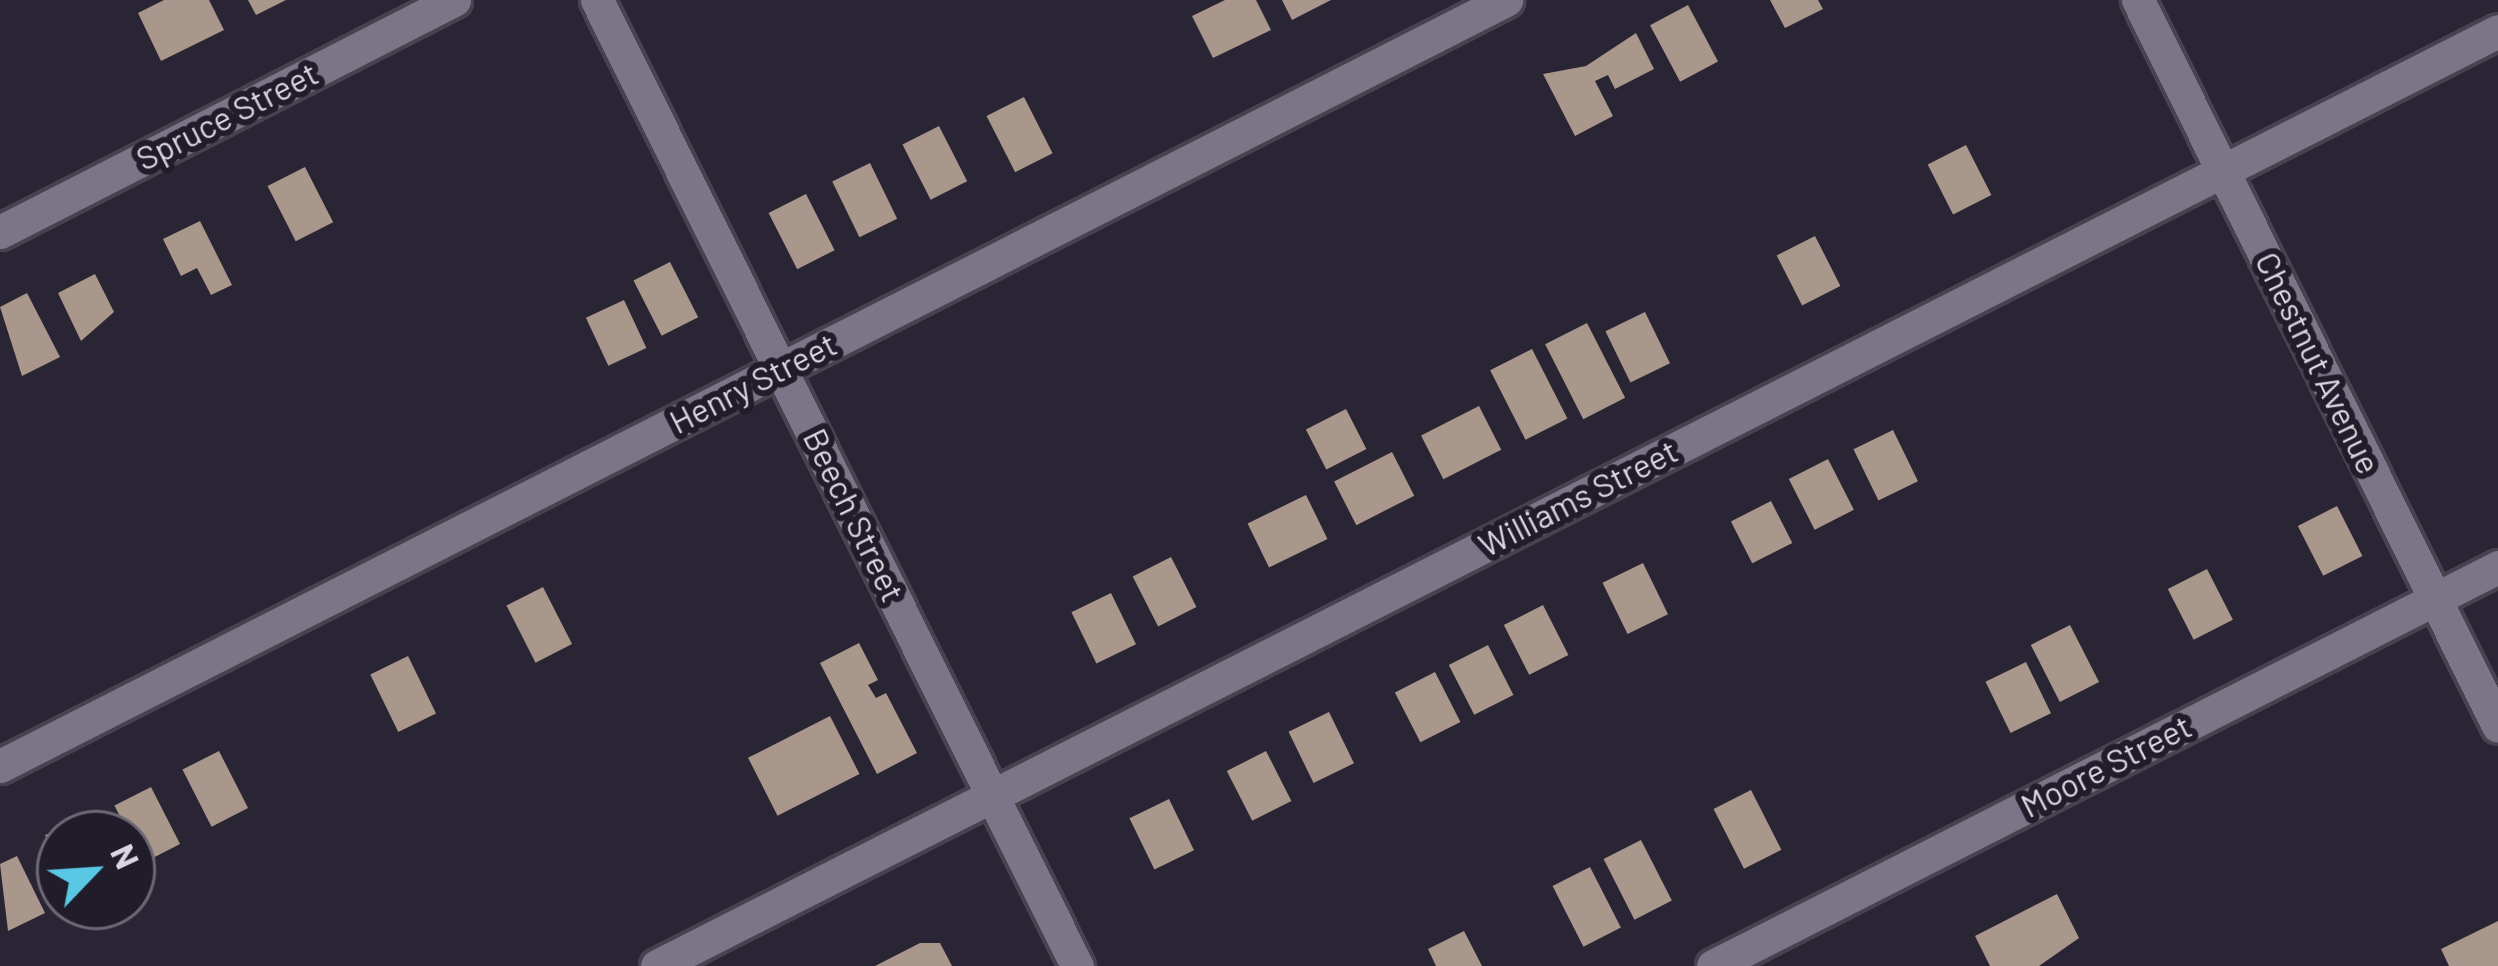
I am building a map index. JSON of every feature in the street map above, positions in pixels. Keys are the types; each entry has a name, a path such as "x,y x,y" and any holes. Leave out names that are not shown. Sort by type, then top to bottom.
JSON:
{"street":[{"name":"Spruce Street","path":"0,232 454,0"},
{"name":"Beech Street","path":"597,0 1077,966"},
{"name":"Henry Street","path":"0,766 1507,0"},
{"name":"Chestnut Avenue","path":"2138,0 2498,726"},
{"name":"Williams Street","path":"658,966 2498,32"},
{"name":"Moore Street","path":"1713,966 2498,567"}],"building":[{"path":"164,0 209,0 224,30 161,61 138,13"},
{"path":"248,0 286,0 256,15"},
{"path":"1225,0 1256,0 1271,30 1213,58 1192,16"},
{"path":"1282,0 1331,0 1292,20"},
{"path":"1770,0 1818,0 1823,9 1785,28"},
{"path":"1688,5 1718,62 1680,82 1650,25"},
{"path":"1636,33 1654,69 1615,89 1608,75 1595,81 1613,116 1575,136 1543,74 1586,66"},
{"path":"1024,97 1053,153 1015,172 987,116"},
{"path":"939,126 967,181 931,200 902,145"},
{"path":"1966,145 1991,195 1953,214 1928,165"},
{"path":"870,163 897,219 859,237 832,181"},
{"path":"305,167 333,222 296,241 268,186"},
{"path":"806,194 835,250 797,269 769,213"},
{"path":"200,221 232,285 211,295 197,268 181,276 163,239"},
{"path":"1815,236 1840,286 1802,305 1777,256"},
{"path":"670,262 698,317 662,336 633,281"},
{"path":"95,274 114,312 81,341 58,293"},
{"path":"27,293 60,357 22,376 0,307"},
{"path":"624,300 646,348 608,366 586,318"},
{"path":"1645,312 1670,363 1630,383 1605,331"},
{"path":"1587,323 1625,398 1583,419 1545,344"},
{"path":"1532,349 1567,418 1526,440 1490,370"},
{"path":"1479,406 1501,450 1443,479 1421,436"},
{"path":"1346,409 1366,449 1326,470 1306,429"},
{"path":"1893,430 1918,481 1878,501 1853,449"},
{"path":"1392,452 1414,496 1356,525 1334,482"},
{"path":"1828,459 1854,510 1815,530 1789,479"},
{"path":"1306,495 1327,539 1269,568 1248,523"},
{"path":"1771,501 1792,543 1752,563 1731,521"},
{"path":"2337,506 2362,556 2323,576 2298,526"},
{"path":"1171,557 1196,607 1158,626 1133,577"},
{"path":"1643,563 1668,614 1628,634 1603,583"},
{"path":"2207,569 2233,620 2194,640 2168,589"},
{"path":"543,587 572,644 536,663 506,606"},
{"path":"1111,593 1136,644 1096,664 1071,612"},
{"path":"1543,605 1568,655 1529,675 1504,625"},
{"path":"2070,625 2099,682 2060,702 2031,645"},
{"path":"859,643 878,680 868,685 876,698 886,693 917,753 877,774 820,663"},
{"path":"1488,645 1513,695 1474,715 1449,665"},
{"path":"408,656 436,714 398,732 370,674"},
{"path":"2026,662 2051,713 2011,733 1986,682"},
{"path":"1435,672 1460,722 1420,742 1395,692"},
{"path":"1329,712 1354,763 1314,783 1289,732"},
{"path":"830,716 860,774 778,816 748,758"},
{"path":"219,751 248,808 212,827 182,770"},
{"path":"1266,751 1291,801 1252,821 1227,771"},
{"path":"151,787 180,844 156,856 156,810 117,810 114,806"},
{"path":"1751,790 1781,850 1744,869 1714,809"},
{"path":"1169,799 1194,850 1154,870 1129,818"},
{"path":"1641,840 1672,901 1634,920 1604,859"},
{"path":"17,856 36,895 36,917 8,931 0,864"},
{"path":"1590,867 1621,928 1583,947 1553,886"},
{"path":"2057,894 2079,938 2039,966 1990,966 1975,936"},
{"path":"2498,921 2498,966 2449,966 2441,949"},
{"path":"1464,931 1482,966 1436,966 1428,949"},
{"path":"920,943 940,943 952,966 875,966"}]}
